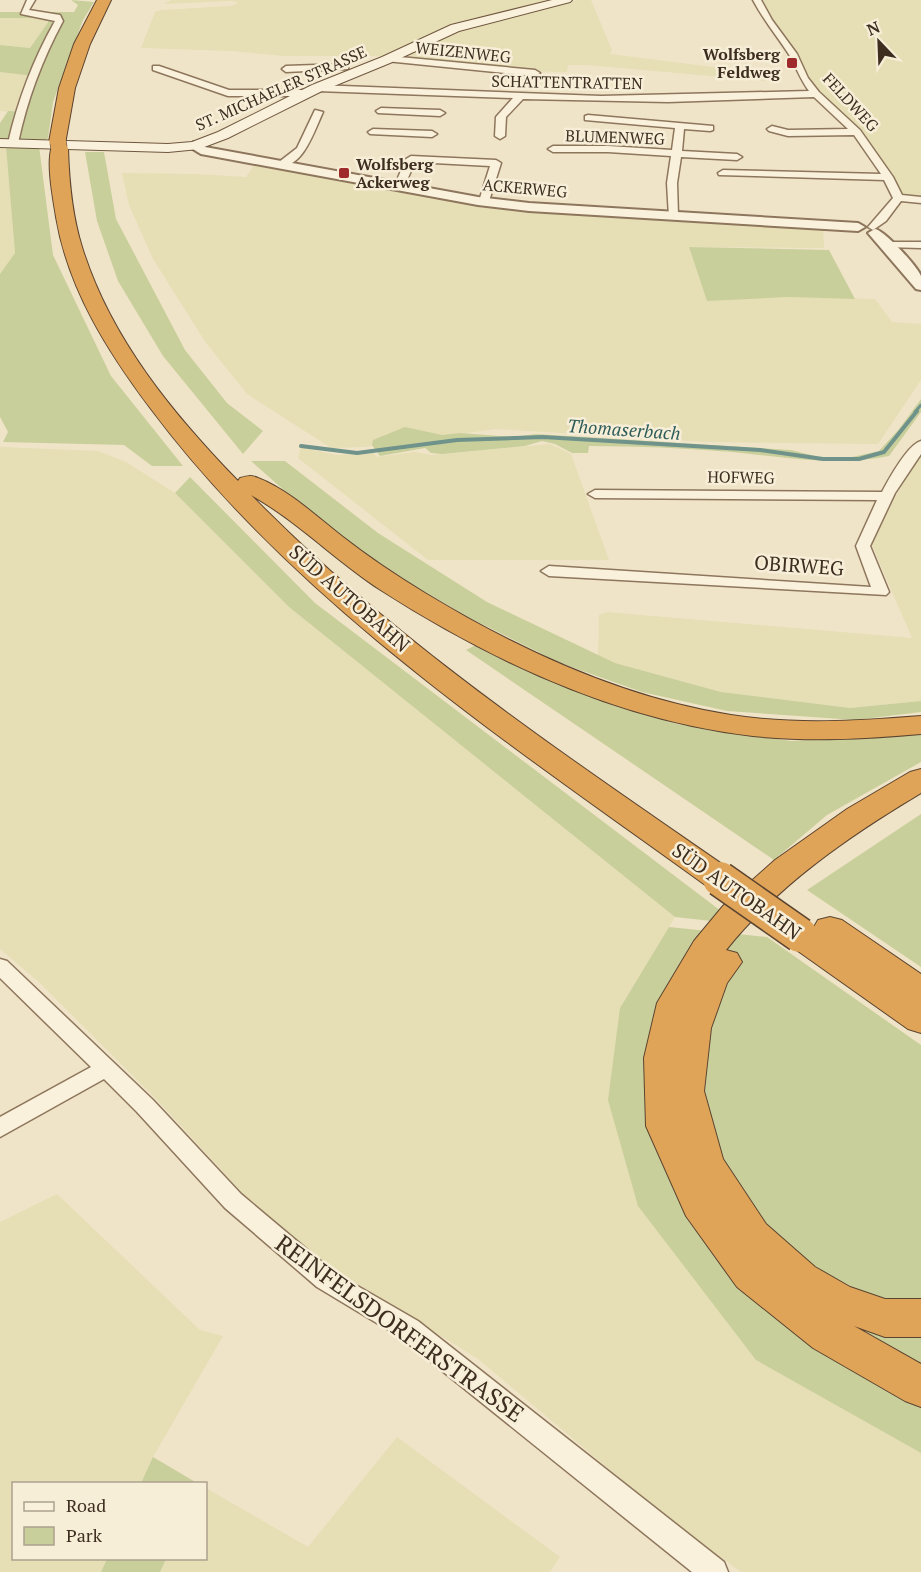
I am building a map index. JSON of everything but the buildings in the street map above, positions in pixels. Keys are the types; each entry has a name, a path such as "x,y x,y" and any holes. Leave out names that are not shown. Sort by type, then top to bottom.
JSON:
{"highway":[{"name":"SÜD AUTOBAHN","path":"104,0 82,44 67,88 62,200 73,249 91,294 122,352 151,395 181,433 246,506 304,561 380,628 542,753 728,872 808,927 921,992"},
{"name":"SÜD AUTOBAHN","path":"116,0 95,43 80,88 66,145 89,248 107,291 140,349 170,392 249,483 324,555 402,622 728,872"},
{"path":"249,483 276,497 299,517 387,582 527,658 598,687 663,709 731,724 837,730 921,725"},
{"path":"921,779 849,822 787,868 735,915 706,950 675,1003 663,1058 666,1126 700,1204 752,1274 828,1334 921,1387"},
{"path":"921,797 864,830 807,874 749,930 711,978 693,1028 685,1091 704,1163 751,1236 800,1281 836,1301 885,1318 921,1318"},
{"name":"SÜD AUTOBAHN","path":"808,927 880,991 921,1019"},
{"path":"880,991 921,1032"}],"main road":[{"name":"ST. MICHAELER STRASSE","path":"7,143 194,147 238,128 312,90 389,59 455,28 566,0"}],"street":[{"path":"7,143 38,58 59,21 57,17 50,14 24,12 31,0"},
{"name":"FELDWEG","path":"757,0 768,21 793,54 804,79 816,94 857,132 888,177 898,198"},
{"name":"WEIZENWEG","path":"389,59 535,73"},
{"path":"156,68 228,93 281,77 345,67"},
{"name":"SCHATTENTRATTEN","path":"281,77 312,90 668,99 816,94"},
{"path":"402,133 418,93"},
{"path":"500,136 501,117 520,96"},
{"path":"381,111 440,113"},
{"path":"283,164 301,150 318,112"},
{"name":"BLUMENWEG","path":"588,118 710,128"},
{"name":"BLUMENWEG","path":"673,214 672,183 680,126"},
{"path":"772,129 788,133 857,132"},
{"path":"373,132 432,134"},
{"name":"ACKERWEG","path":"194,147 399,188 529,207 858,227 857,230 861,233 874,230"},
{"name":"BLUMENWEG","path":"553,149 608,149 737,157"},
{"path":"399,188 411,159 496,163 484,201"},
{"path":"723,173 888,177"},
{"path":"921,200 898,198 874,230 921,286"},
{"path":"888,245 921,245"},
{"name":"OBIRWEG","path":"549,571 881,592 863,546 887,496 904,467 921,445"},
{"name":"HOFWEG","path":"595,494 887,496"},
{"name":"REINFELSDORFERSTRASSE","path":"0,966 145,1106 233,1201 326,1280 409,1329 714,1572"},
{"path":"0,1128 106,1068"}],"shaded area":[{"path":"171,0 552,0 443,28 383,56 285,56 231,51 141,48 155,12 231,6 239,3 232,1 164,4"},
{"path":"577,0 591,0 612,50 610,54 764,75 767,81 587,65 568,65 567,72 512,71 399,58 457,31"},
{"path":"760,0 921,0 921,198 904,196 893,179 813,85 789,43"},
{"path":"0,18 38,18 49,21 30,48 0,45"},
{"path":"0,72 35,76 23,113 0,111"},
{"path":"0,146 6,147 15,254 0,274"},
{"path":"256,162 474,202 823,226 824,248 689,247 707,300 788,297 875,299 892,322 921,324 921,380 878,444 707,442 496,429 367,447 331,448 247,394 206,343 153,259 129,205 122,173 246,177"},
{"path":"550,444 571,454 609,560 428,560 298,458 301,447 336,455 373,453 377,457 415,452 432,455"},
{"path":"0,447 98,451 126,462 175,493 289,607 675,917 620,1008 756,1360 921,1453 921,1572 741,1572 659,1511 478,1359 329,1266 248,1199 156,1099 40,983 0,949"},
{"path":"921,456 921,701 850,708 721,692 615,663 598,655 599,615 607,612 912,638 871,543 911,468"},
{"path":"57,1194 200,1330 223,1336 153,1457 141,1482 12,1482 12,1560 107,1560 101,1572 0,1572 0,1222"},
{"path":"397,1437 560,1557 550,1572 160,1572 166,1560 207,1560 207,1489 308,1547"}],"green space":[{"path":"71,0 94,2 83,20 53,102 48,138 39,146 53,255 111,376 183,466 152,466 124,445 3,442 8,432 0,417 0,274 15,253 6,147 0,146 0,123 8,111 23,112 34,76 0,72 0,45 30,48 49,21 38,18 0,18 0,12 74,12 78,5"},
{"path":"85,152 104,152 116,219 185,350 227,403 263,431 243,454 163,356 118,281 97,221"},
{"path":"689,247 829,250 855,299 788,297 707,301"},
{"path":"921,399 921,412 889,456 850,461 625,446 589,446 588,453 572,453 555,444 542,441 525,446 442,454 431,453 425,448 380,456 372,445 373,440 405,427 442,435 460,433 512,437 536,434 791,450 819,457 852,457 879,451"},
{"path":"251,461 285,461 378,533 487,602 615,663 721,692 850,708 921,701 921,712 855,720 727,711 642,692 560,663 468,617 378,565 311,514"},
{"path":"190,477 315,603 721,911 711,921 675,917 289,607 175,493"},
{"path":"478,644 578,692 677,724 791,741 921,733 921,762 827,815 774,860 466,650"},
{"path":"921,814 921,967 807,890"},
{"path":"669,927 767,937 921,1045 921,1453 756,1360 638,1206 608,1100 620,1008"},
{"path":"153,1457 195,1482 141,1482"},
{"path":"106,1560 166,1560 160,1572 101,1572"}],"waterway":[{"name":"Thomaserbach","path":"915,412 921,405"},
{"name":"Thomaserbach","path":"301,446 357,453 457,440 543,437 760,450 823,459 859,459 884,452 917,411"}],"place":[{"name":"Wolfsberg Feldweg","path":"792,63"},
{"name":"Wolfsberg Ackerweg","path":"344,173"}]}
